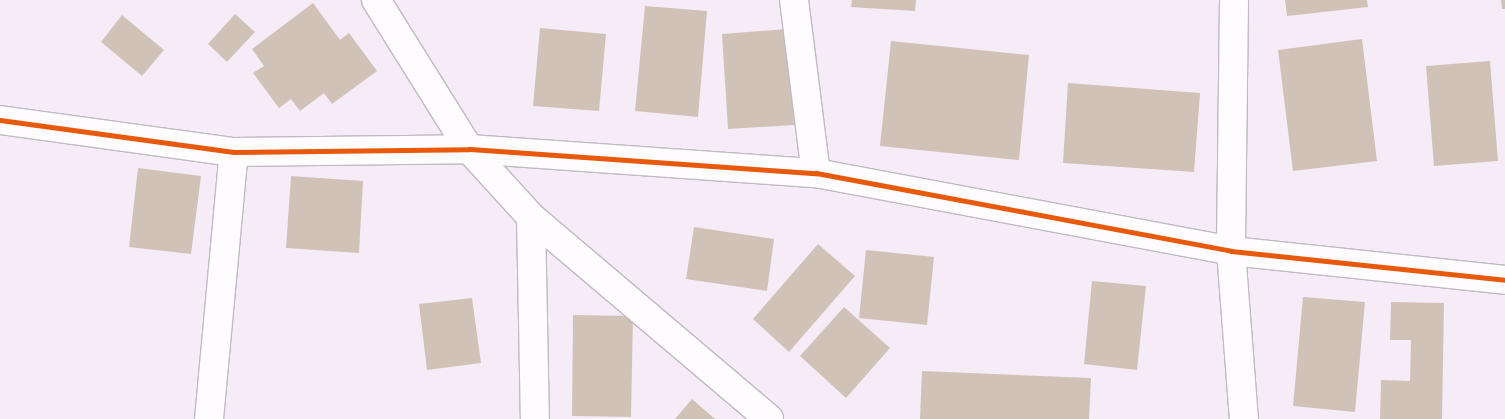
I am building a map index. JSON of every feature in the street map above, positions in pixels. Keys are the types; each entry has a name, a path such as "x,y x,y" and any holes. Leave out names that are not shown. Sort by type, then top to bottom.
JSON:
{"street":[{"path":"376,0 469,149 531,217 769,419"},
{"path":"794,0 816,173"},
{"path":"1234,0 1231,251 1244,419"},
{"path":"0,120 234,152 469,149 816,173 1231,251 1505,280"},
{"path":"209,419 234,152"},
{"path":"531,217 535,419"}],"building":[{"path":"852,0 916,0 915,11 851,7"},
{"path":"1285,0 1367,0 1368,7 1287,16"},
{"path":"1501,0 1505,0 1505,9 1502,9"},
{"path":"313,3 340,40 349,33 377,71 332,104 324,93 300,111 291,99 279,108 253,73 264,66 252,49"},
{"path":"645,6 707,11 698,117 635,111"},
{"path":"235,14 255,32 227,62 208,44"},
{"path":"122,15 164,50 142,76 101,42"},
{"path":"540,28 606,34 599,111 533,106"},
{"path":"788,29 794,125 728,129 722,34"},
{"path":"1362,39 1377,161 1293,171 1278,50"},
{"path":"891,41 1029,55 1019,160 880,146"},
{"path":"1490,61 1498,161 1434,166 1426,66"},
{"path":"1068,83 1200,93 1194,172 1063,163"},
{"path":"138,168 201,176 191,254 129,247"},
{"path":"291,176 363,181 359,253 286,248"},
{"path":"694,227 774,239 767,291 686,279"},
{"path":"818,244 855,276 789,352 753,319"},
{"path":"866,250 934,257 927,325 859,318"},
{"path":"1092,281 1146,286 1137,370 1084,364"},
{"path":"1303,297 1365,302 1355,412 1293,406"},
{"path":"472,298 481,363 427,370 419,304"},
{"path":"1391,302 1444,303 1442,419 1380,419 1381,380 1410,381 1411,340 1390,340"},
{"path":"844,307 890,348 846,398 800,356"},
{"path":"573,315 633,316 631,417 572,416"},
{"path":"922,371 1091,378 1089,419 920,419"},
{"path":"692,399 715,419 675,419"}],"cycle path":[{"path":"0,120 234,152 469,149 816,173 1231,251 1505,280"}]}
